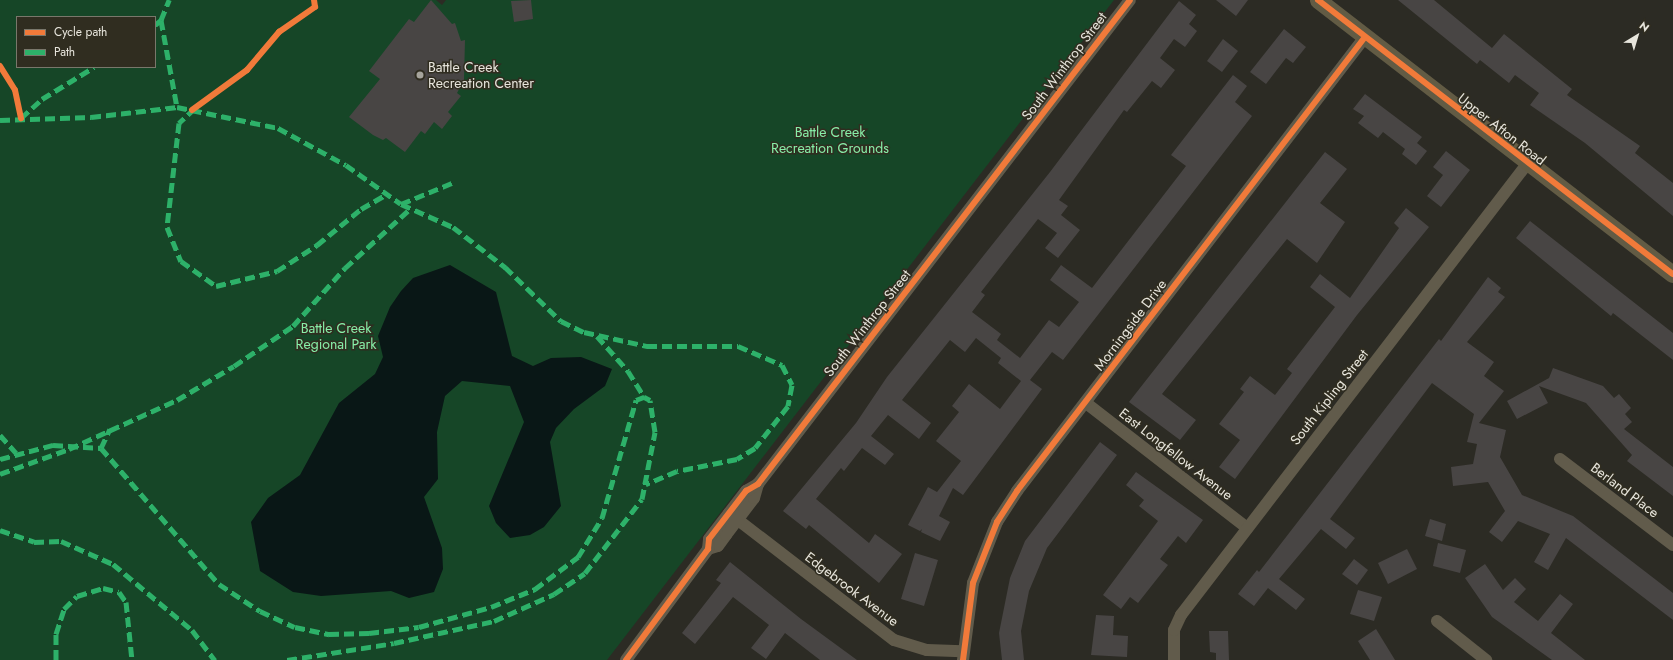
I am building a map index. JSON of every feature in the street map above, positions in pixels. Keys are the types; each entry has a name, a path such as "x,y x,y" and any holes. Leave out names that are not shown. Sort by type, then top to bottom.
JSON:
{"street":[{"name":"South Winthrop Street","path":"626,660 708,549 709,539 733,517 746,491 758,484 1130,0"},
{"name":"Upper Afton Road","path":"1318,0 1527,164 1673,274"},
{"name":"Morningside Drive","path":"963,655 973,583 997,522 1017,491 1086,403 1365,37"},
{"name":"South Kipling Street","path":"1174,658 1174,630 1181,616 1527,164"},
{"name":"East Longfellow Avenue","path":"1086,403 1248,528"},
{"name":"Berland Place","path":"1560,459 1673,545"},
{"name":"Edgebrook Avenue","path":"733,517 894,640 927,650 963,655"},
{"path":"1437,622 1486,660"}],"green space":[{"name":"Battle Creek Regional Park","path":"0,0 436,0 442,5 446,0 1114,0 607,660 0,660"}],"shaded area":[{"path":"450,265 496,292 512,356 533,366 551,358 581,357 612,369 605,386 574,409 556,428 550,442 561,506 544,527 530,535 510,538 496,523 489,506 524,422 510,386 462,381 445,396 437,432 438,479 424,497 442,548 443,569 434,592 409,598 391,591 321,596 293,592 260,571 251,522 268,498 300,475 339,403 375,374 383,357 378,336 390,307 401,291 413,278"}],"building":[{"name":"Battle Creek Recreation Center","path":"431,0 452,24 455,23 461,41 465,40 464,80 457,93 461,96 448,112 452,116 442,129 434,122 425,134 421,131 405,152 386,138 383,140 373,135 349,117 380,79 369,71 409,19 414,22"},
{"path":"531,0 533,19 514,22 511,1"},
{"path":"1216,0 1248,0 1236,16"},
{"path":"1398,0 1434,0 1492,48 1504,34 1572,89 1567,95 1640,146 1635,153 1673,183 1673,216 1585,143 1530,105 1539,93 1515,75 1509,83 1480,60 1477,64"},
{"path":"1179,1 1196,15 1189,24 1197,31 1185,47 1174,39 1160,58 1175,70 1161,88 1152,81 1127,112 1124,110 1059,200 1068,206 1061,215 1080,230 1058,258 1045,248 1057,233 1038,219 981,292 985,295 972,312 1001,334 997,340 1020,358 1049,320 1059,327 1079,302 1050,280 1061,265 1092,288 1186,166 1171,155 1233,75 1247,86 1235,102 1252,116 1063,360 1052,352 1030,380 1042,389 963,495 953,488 939,516 950,522 940,541 921,532 922,529 920,531 908,525 928,487 937,492 961,461 936,441 959,412 952,406 969,384 1000,409 1021,381 998,363 1001,358 976,338 965,352 950,340 902,400 931,423 919,439 888,415 871,436 894,454 885,465 862,448 844,471 841,468 816,499 869,543 875,534 902,554 879,583 809,525 806,529 783,511 856,423 887,377 1050,172"},
{"path":"1284,29 1306,47 1293,63 1286,58 1266,84 1250,72"},
{"path":"1223,39 1238,51 1222,72 1207,61"},
{"path":"1365,94 1422,137 1417,143 1427,151 1416,165 1402,154 1405,149 1383,132 1378,138 1358,123 1364,116 1353,109"},
{"path":"1446,151 1470,170 1441,207 1427,196 1443,175 1433,167"},
{"path":"1325,152 1347,169 1320,203 1345,222 1317,263 1287,239 1162,394 1196,420 1180,440 1129,402"},
{"path":"1406,208 1429,227 1357,315 1235,479 1219,467 1240,440 1219,424 1244,392 1240,389 1250,376 1275,395 1292,373 1287,369 1335,307 1310,287 1320,274 1350,298 1399,228 1394,223"},
{"path":"1530,221 1673,333 1673,360 1613,313 1611,316 1516,238"},
{"path":"1488,277 1501,288 1498,292 1505,297 1467,342 1494,362 1484,376 1504,391 1479,423 1506,430 1500,457 1522,495 1573,516 1673,593 1673,620 1566,538 1548,570 1534,562 1550,534 1518,521 1502,542 1489,532 1505,511 1488,482 1453,486 1451,467 1473,464 1477,444 1467,442 1474,414 1432,383 1330,519 1355,538 1346,549 1321,529 1279,579 1305,599 1296,610 1268,588 1254,606 1238,594 1257,570 1259,572 1439,339 1441,341"},
{"path":"1553,368 1603,386 1614,398 1619,394 1631,408 1625,414 1632,422 1624,429 1673,467 1673,496 1627,461 1632,455 1586,403 1539,386 1548,403 1517,419 1507,401 1549,378"},
{"path":"1100,442 1117,455 1047,548 1029,591 1021,631 1024,660 1002,660 999,633 1010,578 1025,541"},
{"path":"1136,472 1203,520 1186,543 1178,536 1160,559 1168,565 1138,603 1130,597 1121,609 1103,595 1158,521 1139,506 1144,500 1126,485"},
{"path":"1430,519 1446,524 1442,541 1425,536"},
{"path":"1438,543 1466,550 1460,573 1433,566"},
{"path":"1407,549 1417,569 1388,584 1378,563"},
{"path":"915,553 938,560 924,606 901,599"},
{"path":"1354,559 1368,570 1357,585 1342,574"},
{"path":"730,562 801,619 857,660 820,660 785,633 766,659 751,648 769,625 733,597 695,644 682,633 721,583 716,580"},
{"path":"1485,564 1503,590 1515,578 1526,589 1514,602 1538,621 1560,594 1573,604 1551,633 1585,660 1552,660 1492,617 1465,578"},
{"path":"1358,590 1382,597 1374,621 1350,614"},
{"path":"1096,615 1114,616 1113,635 1128,636 1127,657 1091,655"},
{"path":"1376,629 1395,660 1370,660 1358,641"},
{"path":"1209,631 1228,631 1229,660 1216,660 1216,653 1210,652"}],"marked path":[{"path":"156,24 161,20 169,0"},
{"path":"161,20 177,107"},
{"path":"21,118 42,99 92,68"},
{"path":"0,120 91,117 177,107 278,128 346,165 401,204 453,227 505,267 561,321 584,332 647,346 738,346 782,365 792,385 788,406 755,448 737,459 677,471 646,484"},
{"path":"195,108 179,123 167,227 181,261 216,286 277,271 317,245 361,209 387,194"},
{"path":"401,204 452,183"},
{"path":"0,474 69,449 177,400 234,366 293,326 345,268 411,208"},
{"path":"597,336 628,371 644,397"},
{"path":"0,459 53,445 101,448 219,584 260,611 295,627 329,634 369,633 419,627 491,607 535,589 578,557 602,518 636,400 644,397"},
{"path":"287,660 394,643 494,621 554,594 585,573 642,499 655,432 650,400 644,397"},
{"path":"101,448 110,429"},
{"path":"0,435 16,453"},
{"path":"0,530 34,542 61,541 113,564 192,630 215,660"},
{"path":"56,660 56,634 64,609 77,596 103,588 119,592 126,602 132,660"}],"cycle path":[{"path":"192,110 247,70 279,32 315,7 314,0"},
{"path":"626,660 708,549 709,539 746,491 758,484 1130,0"},
{"path":"1318,0 1673,274"},
{"path":"963,660 973,583 997,522 1017,491 1365,37"},
{"path":"0,66 15,90 21,118"}],"place":[{"name":"Battle Creek Recreation Center","path":"420,75"}],"park label":[{"name":"Battle Creek Recreation Grounds","path":"830,140"}]}
